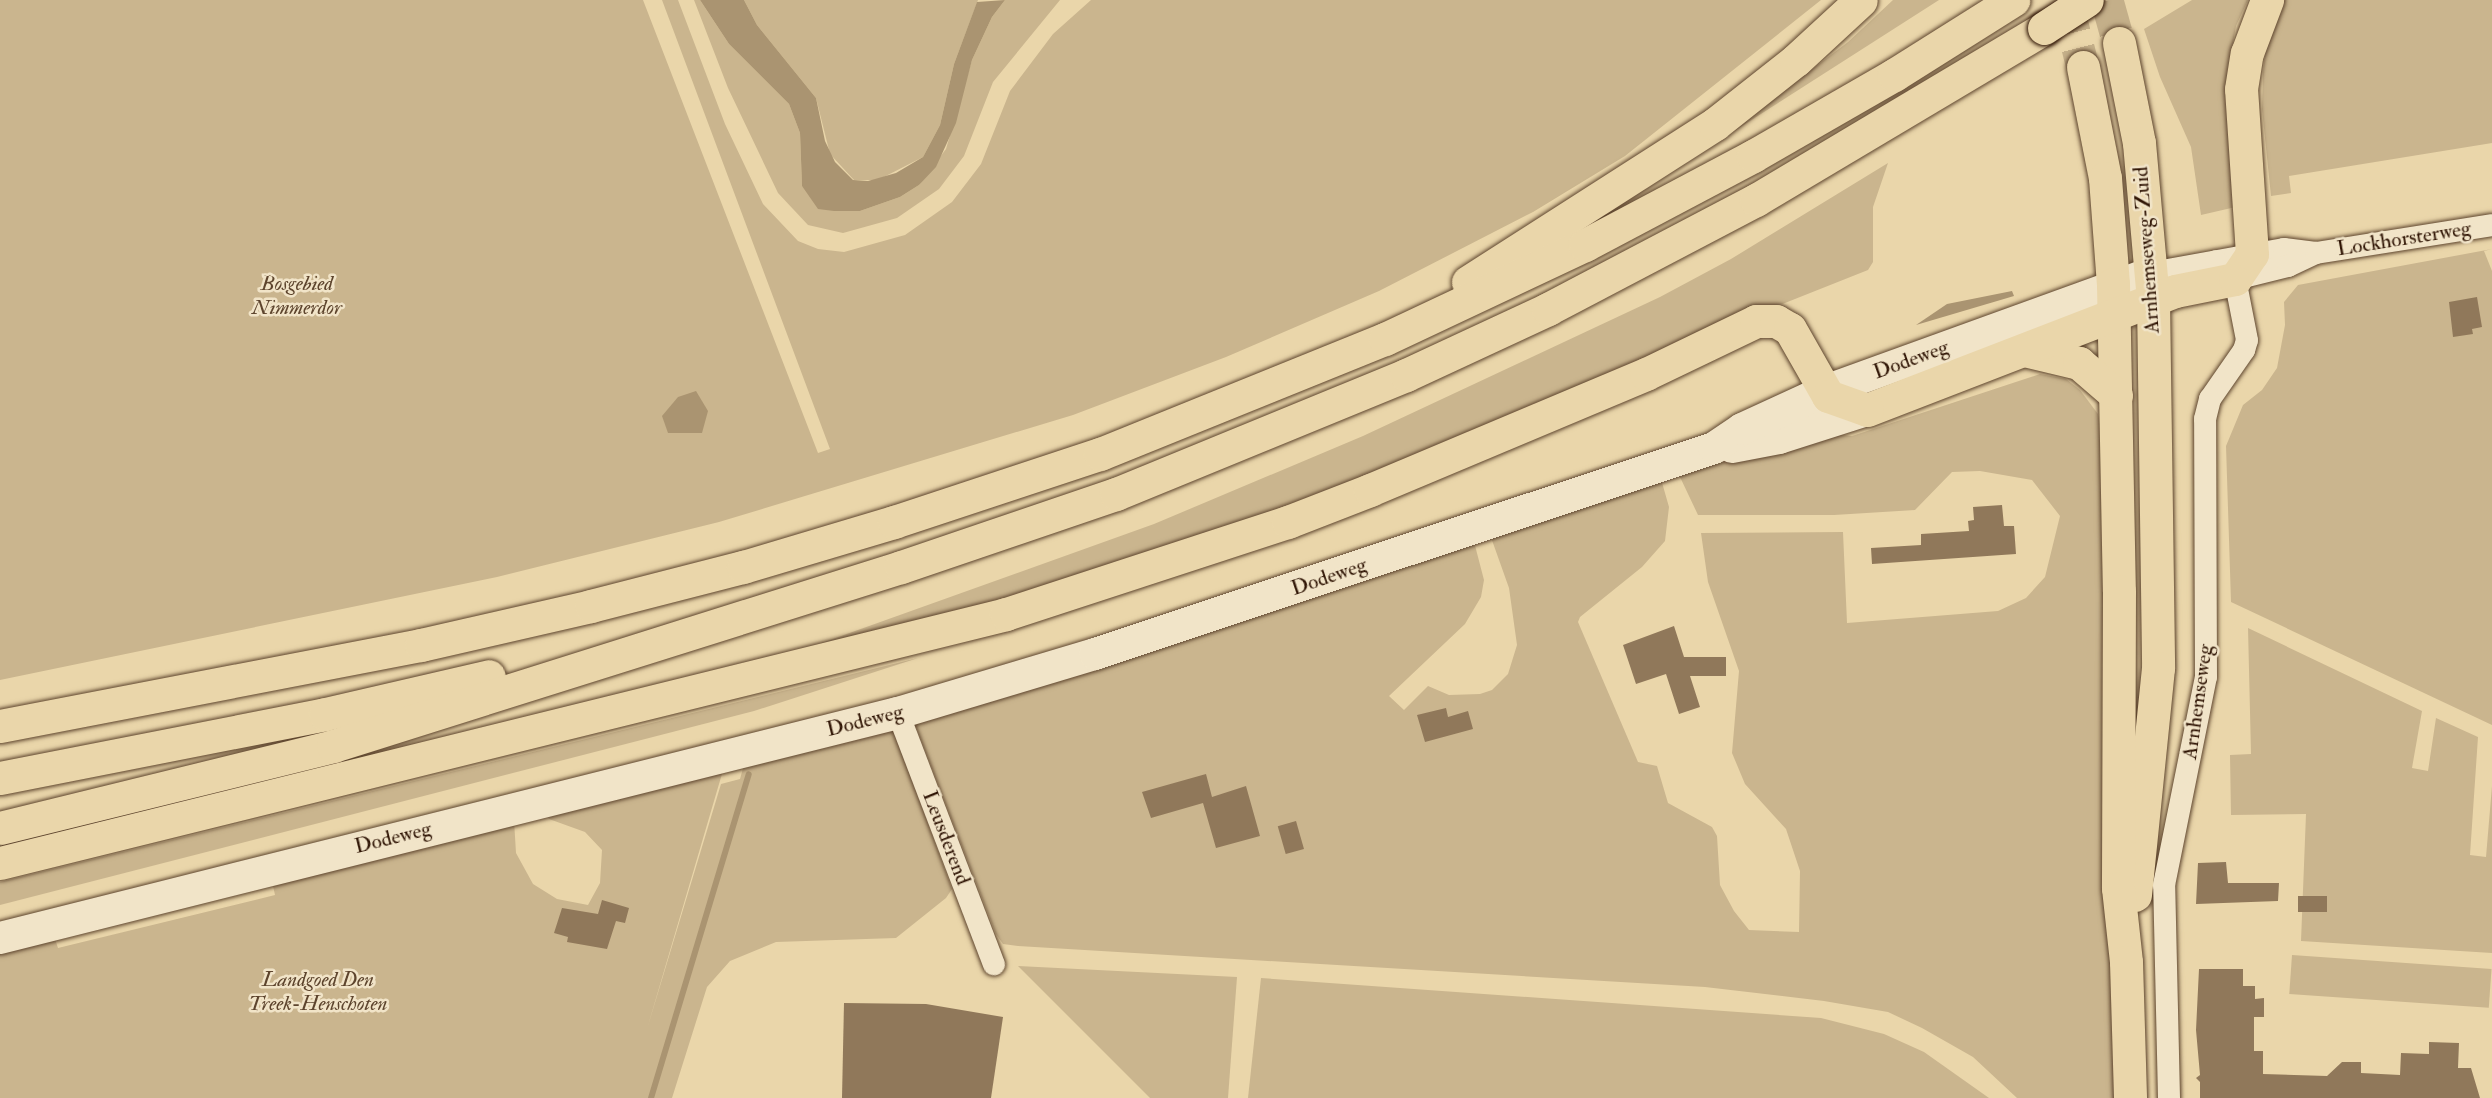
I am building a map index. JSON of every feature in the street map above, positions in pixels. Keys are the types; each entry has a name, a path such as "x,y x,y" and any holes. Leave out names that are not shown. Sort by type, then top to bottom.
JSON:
{"main road":[{"path":"1384,339 1517,249 1622,186 1715,124 1796,60 1861,0"},
{"path":"0,726 421,645 742,567 1100,454 1384,339 1585,245 1753,156 1894,75 2013,0"},
{"path":"0,828 333,746 901,567 1116,494 1406,375 1548,309 1756,200 1908,113 2087,0"},
{"path":"2235,265 2243,162 2241,89 2247,52 2267,0"},
{"name":"Arnhemseweg-Zuid","path":"2119,44 2139,143 2152,286 2156,459"},
{"name":"Arnhemseweg-Zuid","path":"2083,67 2105,178 2114,299 2116,409"},
{"name":"Lockhorsterweg","path":"2114,299 2152,286 2235,265"},
{"name":"Dodeweg","path":"1867,410 2024,350 2114,299"},
{"path":"0,863 1006,614 1288,522 1360,494 1646,374 1756,321 1776,321 1790,329 1825,391 1833,399 1867,410"},
{"path":"2024,350 2079,363 2116,409"},
{"name":"Arnhemseweg","path":"2116,409 2118,888 2126,962 2130,1098"},
{"name":"Arnhemseweg","path":"2126,962 2146,811 2158,668 2156,459"},
{"path":"0,778 325,714 765,608"}],"street":[{"name":"Lockhorsterweg","path":"2235,265 2288,266 2316,253 2492,225"},
{"name":"Lockhorsterweg","path":"2235,265 2284,249 2316,253"},
{"name":"Arnhemseweg","path":"2169,1098 2164,885 2206,677 2205,419 2210,399 2244,350 2247,340 2235,265"},
{"name":"Dodeweg","path":"1714,448 1742,429 1825,391 2114,299"},
{"name":"Dodeweg","path":"0,938 897,713 1095,654 1714,448 1779,438 1867,410"},
{"name":"Leusderend","path":"897,713 994,964"}],"green space":[{"name":"Bosgebied Nimmerdor","path":"0,0 643,0 818,453 830,449 662,0 678,0 725,124 763,204 798,241 818,249 844,252 905,235 952,202 981,164 1010,91 1053,34 1091,0 1821,0 1625,156 1533,212 1379,291 1226,357 1073,415 719,522 497,577 0,680"},
{"path":"694,0 700,0 729,44 789,104 800,133 802,186 860,211 900,197 919,185 946,149 972,60 992,17 1005,0 1060,0 993,82 964,156 939,189 897,218 843,233 808,225 778,193 728,88"},
{"path":"744,0 978,0 954,64 940,125 923,157 878,180 854,180 830,154 816,98 757,25"},
{"path":"1893,0 1939,0 1711,146 1848,42"},
{"path":"2192,0 2248,0 2236,26 2229,65 2240,206 2201,215 2191,147 2160,77 2144,29"},
{"path":"2284,0 2492,0 2492,143 2289,176 2291,193 2271,196 2262,109 2263,73 2266,45"},
{"path":"1888,163 1873,207 1873,262 1868,270 1750,317 1482,440 1043,588 788,655 1154,524 1363,436 1660,297 1731,259"},
{"path":"2492,249 2484,251 2492,271 2492,725 2231,602 2226,446 2243,405 2262,390 2277,368 2285,325 2284,302 2298,285"},
{"path":"2040,374 2066,379 2080,390 2098,414 2103,439 2120,1098 2017,1098 1973,1057 1922,1028 1888,1012 1824,1001 1705,987 1018,946 1003,944 996,934 911,714 1472,534 1484,580 1481,597 1465,624 1389,696 1404,710 1428,686 1449,695 1480,694 1492,690 1508,674 1517,645 1509,588 1488,529 1659,472 1669,507 1665,541 1642,567 1580,617 1578,622 1638,762 1657,766 1668,803 1712,827 1717,836 1720,885 1734,911 1749,930 1799,932 1800,871 1786,829 1745,784 1732,753 1739,671 1708,582 1701,533 1843,532 1847,623 1998,611 2026,598 2045,577 2060,516 2032,480 1980,471 1952,472 1915,510 1834,515 1698,515 1680,477 1681,465 1822,433 1852,436"},
{"path":"2248,628 2422,711 2412,768 2428,771 2436,718 2478,737 2470,855 2486,857 2492,786 2492,953 2301,941 2306,814 2231,815 2230,755 2251,754"},
{"path":"918,658 754,711 0,905 0,882"},
{"name":"Landgoed Den Treek-Henschoten","path":"890,721 952,889 946,898 896,938 776,942 730,961 707,987 672,1098 0,1098 0,951 55,939 58,948 275,895 273,886 514,820 516,853 533,884 557,899 588,905 600,883 602,850 585,832 549,819 544,809 724,767 647,1029 721,784 740,779 745,761"},
{"path":"2292,955 2492,969 2489,1008 2289,994"},
{"path":"1018,966 1237,977 1228,1098 1150,1098"},
{"path":"1261,978 1821,1018 1884,1034 1924,1052 1989,1098 1248,1098"}],"shaded area":[{"path":"700,0 744,0 757,25 816,98 825,141 835,162 853,180 868,181 896,173 923,157 940,125 954,64 977,2 1005,0 992,17 972,60 956,123 936,167 919,185 900,197 860,211 834,211 818,209 802,186 800,133 789,104 729,44"},
{"path":"2012,291 2014,296 1916,325 1947,304"},
{"path":"696,391 708,411 702,433 668,433 662,416 678,397"}],"building":[{"path":"2477,297 2482,327 2472,329 2473,334 2453,337 2449,302"},
{"path":"2002,505 2004,526 2014,526 2016,554 1872,564 1871,548 1921,545 1921,534 1969,531 1968,521 1974,520 1973,507"},
{"path":"1674,626 1684,657 1726,657 1726,676 1690,676 1700,707 1679,714 1666,674 1636,684 1623,645"},
{"path":"1446,708 1448,717 1468,711 1473,729 1425,742 1417,715"},
{"path":"1206,774 1212,797 1246,786 1260,836 1216,848 1203,803 1151,818 1142,792"},
{"path":"1296,821 1304,849 1286,854 1278,826"},
{"path":"2226,862 2228,883 2279,883 2278,901 2196,904 2198,863"},
{"path":"2298,896 2327,896 2327,912 2298,912"},
{"path":"602,900 629,908 625,923 616,921 607,949 567,942 568,937 554,933 562,908 598,914"},
{"path":"2199,969 2243,969 2243,986 2255,986 2255,999 2264,998 2264,1017 2254,1017 2254,1051 2263,1051 2263,1074 2327,1076 2342,1062 2361,1062 2361,1073 2400,1075 2401,1053 2429,1054 2429,1042 2459,1043 2458,1068 2471,1068 2480,1098 2200,1098 2200,1082 2196,1078 2200,1075 2196,1030"},
{"path":"844,1003 926,1004 1003,1017 991,1098 842,1098"}],"waterway":[{"path":"651,1098 749,774"}],"tunnel":[{"path":"2066,0 2083,67"},
{"path":"2107,0 2119,43"}]}
